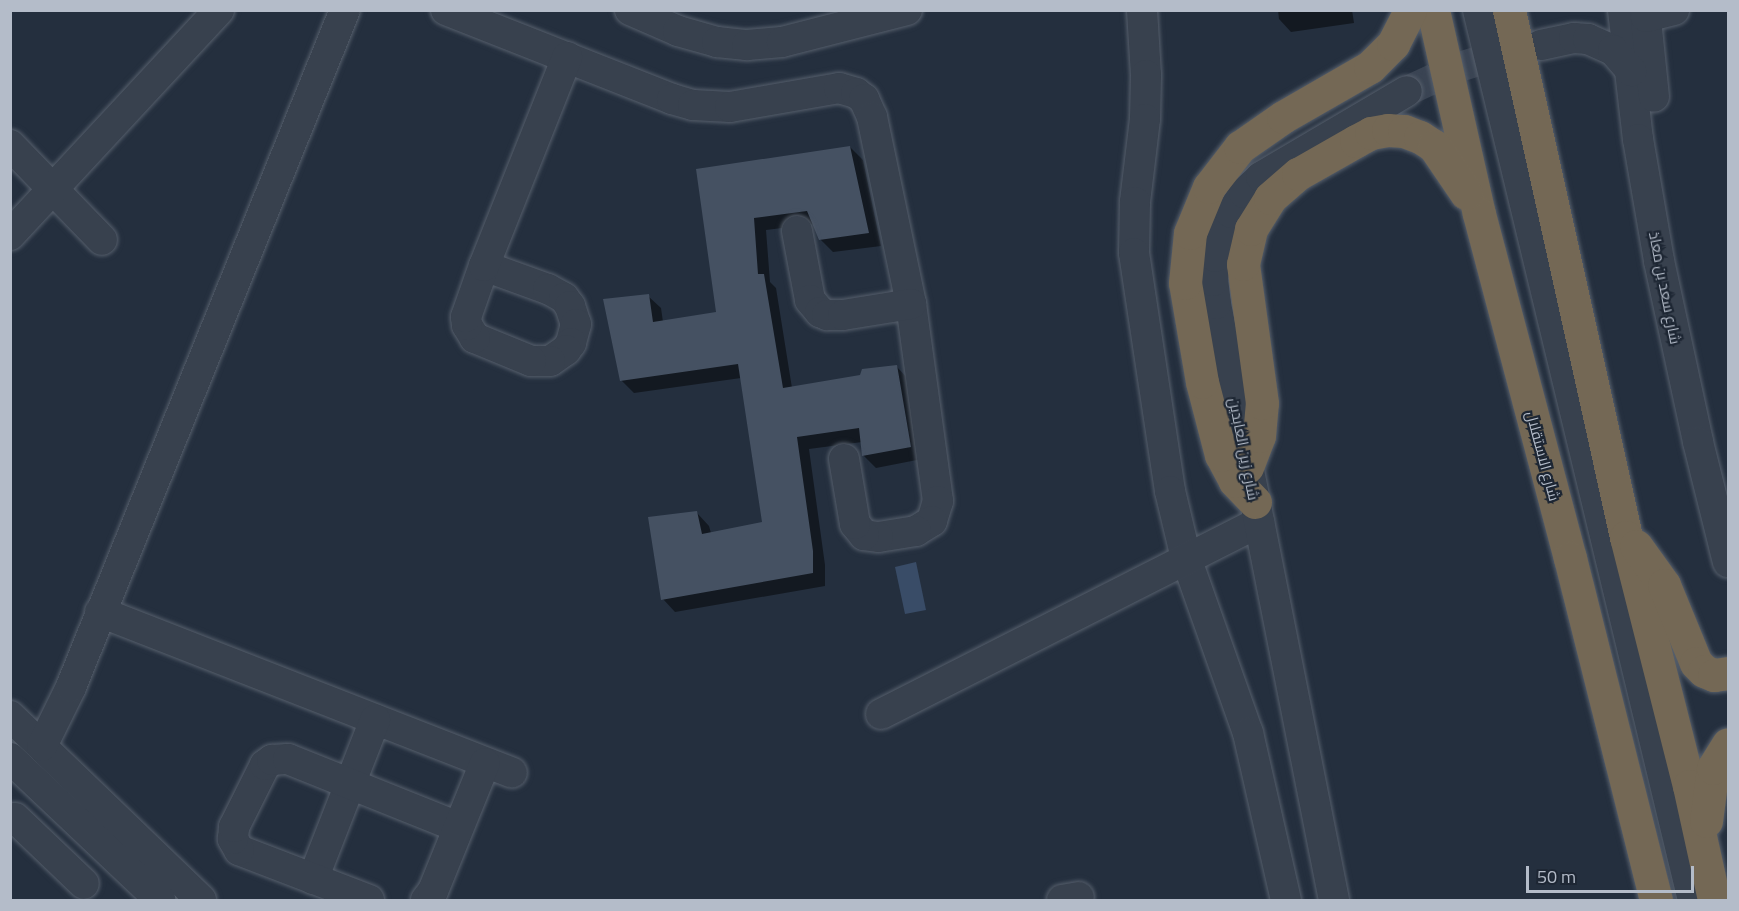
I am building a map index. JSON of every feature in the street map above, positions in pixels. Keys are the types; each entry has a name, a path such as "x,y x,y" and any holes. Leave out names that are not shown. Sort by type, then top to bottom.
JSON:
{"highway":[{"path":"1257,512 1224,462 1202,382 1185,283 1190,233 1209,187 1240,147 1283,117 1371,67 1393,44 1410,10"},
{"name":"شارع الاستقلال","path":"1433,10 1479,213 1656,900"},
{"path":"1509,10 1626,537 1714,900"},
{"path":"1247,466 1259,436 1262,403 1243,264 1251,229 1270,198 1298,174 1371,133 1404,131 1434,146 1479,213"},
{"path":"1626,537 1640,551 1664,585 1696,663 1704,671 1714,675 1728,674"},
{"path":"1704,853 1710,781 1725,752"}],"street":[{"path":"10,235 219,10"},
{"path":"123,845 76,892 13,821 40,786 65,703 100,612 345,10"},
{"path":"446,10 672,99 712,107 749,105 839,88 856,93 864,99 872,117 911,304 938,501 932,521 916,531 878,537 864,535 855,524 844,459"},
{"path":"630,10 687,34 717,42 747,45 782,42 907,10"},
{"path":"1142,10 1146,75 1145,119 1135,202 1134,253 1170,491 1186,558 1248,733 1286,900"},
{"path":"1467,10 1680,900"},
{"path":"1478,10 1693,900"},
{"path":"1574,38 1596,23 1607,10"},
{"name":"شارع سعد بن معاذ","path":"1647,12 1631,71 1640,149 1680,323 1728,562"},
{"name":"شارع سعد بن معاذ","path":"1647,12 1680,323 1728,479"},
{"path":"1542,45 1574,38 1588,39 1612,50 1631,71"},
{"path":"484,266 567,57"},
{"name":"شارع زين العابدين","path":"1334,900 1247,466 1215,292 1215,257 1221,234 1231,213 1244,193 1261,177 1407,91"},
{"path":"10,145 102,240"},
{"path":"797,231 810,300 820,312 843,315 911,304"},
{"path":"881,714 1186,558 1257,512"},
{"path":"100,612 499,768 458,827 433,891 426,900"},
{"path":"10,716 50,753 123,845 160,900"},
{"path":"313,879 375,720"},
{"path":"10,758 40,786 201,900"},
{"path":"369,900 244,854 233,839 234,827 259,772 272,760 288,759 458,827"}],"water":[{"path":"916,562 926,610 905,614 895,567"}],"building":[{"path":"850,146 869,233 819,240 807,211 754,218 758,274 764,274 783,388 860,375 862,369 897,365 911,447 862,456 859,428 797,437 813,551 813,573 661,600 648,517 697,511 702,534 762,522 738,364 620,381 603,299 649,294 653,322 716,312 696,169"}],"tunnel":[{"path":"1407,91 1459,67 1515,50"}]}
